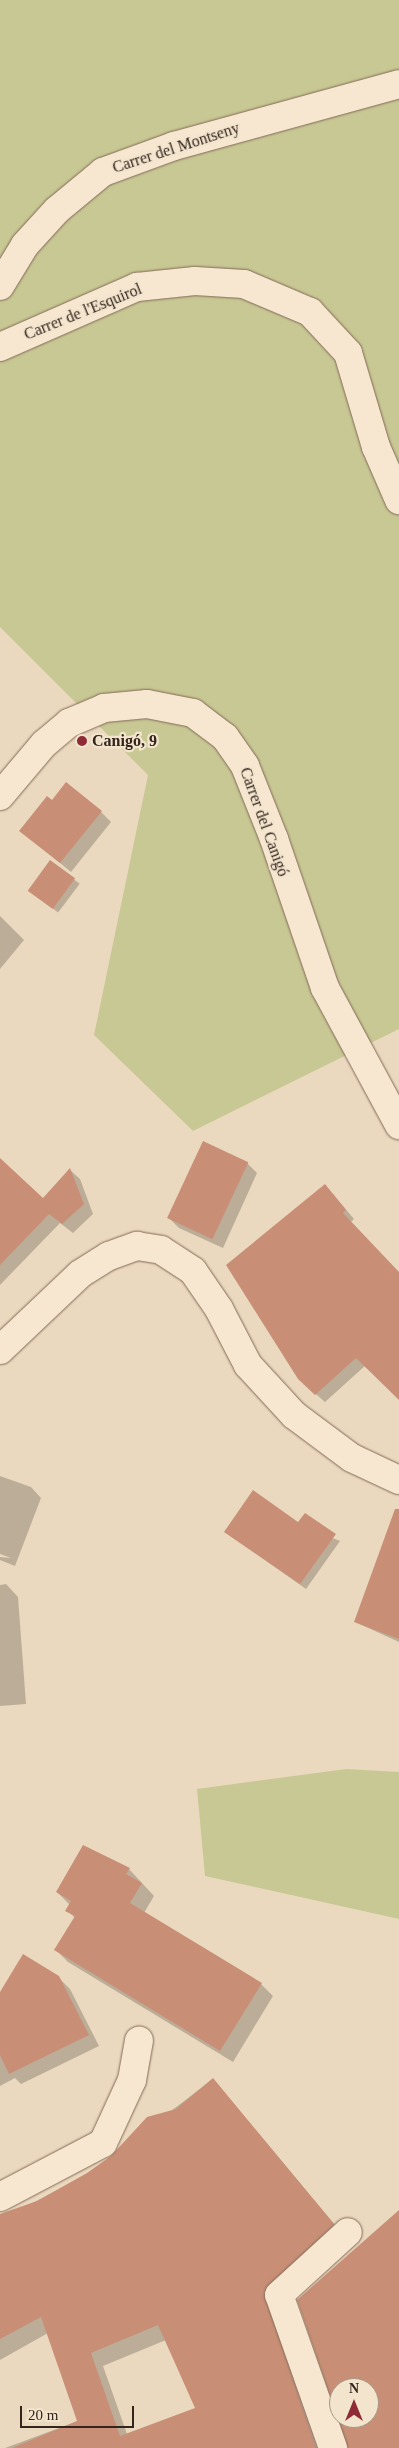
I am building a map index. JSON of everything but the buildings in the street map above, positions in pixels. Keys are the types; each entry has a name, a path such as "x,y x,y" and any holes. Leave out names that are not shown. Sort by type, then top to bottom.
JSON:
{"street":[{"name":"Carrer del Montseny","path":"0,286 25,245 57,210 103,172 174,146 399,84"},
{"name":"Carrer de l'Esquirol","path":"0,347 137,286 195,281 244,284 310,312 348,353 376,447 399,500"},
{"name":"Carrer del Canigó","path":"0,796 44,744 70,723 104,708 147,704 192,713 225,737 245,766 260,802 325,988 399,1125"},
{"path":"369,1067 399,1081"},
{"path":"0,1350 80,1274 102,1260 137,1246 161,1250 192,1271 219,1309 248,1365 294,1415 352,1458 399,1480"},
{"path":"0,2197 103,2143 130,2088 139,2041"},
{"path":"333,2448 279,2295 348,2232"}],"green space":[{"path":"0,0 399,0 399,1029 193,1131 94,1035 148,775 0,627"},
{"path":"346,1769 399,1772 399,1919 205,1876 197,1789"}],"place":[{"name":"Canigó, 9","path":"82,741"}]}
